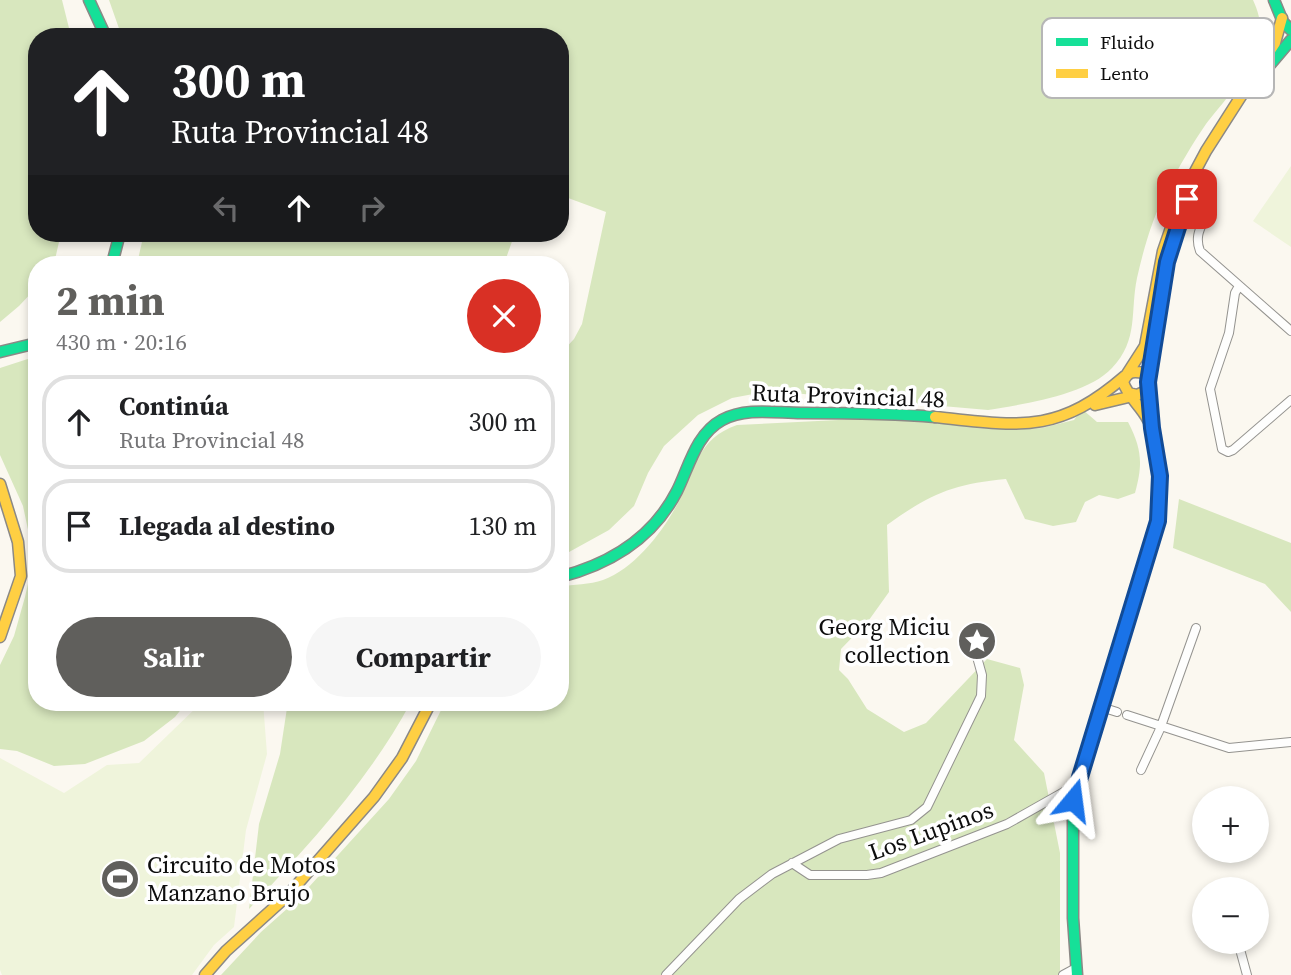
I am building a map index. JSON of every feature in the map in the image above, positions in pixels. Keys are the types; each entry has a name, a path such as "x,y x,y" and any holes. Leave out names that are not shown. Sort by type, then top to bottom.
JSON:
{"main road":[{"path":"89,0 102,28"},
{"path":"1274,0 1291,30"},
{"name":"Ruta Provincial 48","path":"1274,45 1283,6 1289,0"},
{"name":"Ruta Provincial 48","path":"1274,59 1291,40"},
{"name":"Ruta Provincial 48","path":"1082,409 1108,392 1126,375 1145,346 1163,251 1171,225 1206,150 1240,98"},
{"name":"Ruta Provincial 48","path":"1077,972 1073,918 1072,812 1076,785 1158,521 1160,476 1148,383 1167,262 1189,188 1248,98"},
{"path":"0,352 28,345"},
{"path":"1134,395 1148,383 1142,372 1133,370 1126,375 1124,385 1142,407 1152,428"},
{"name":"Ruta Provincial 48","path":"569,574 617,557 645,533 670,505 682,484 699,441 720,420 752,413 812,413 920,416 1020,425 1053,420 1134,395"},
{"path":"0,484 18,542 21,576 0,637"},
{"path":"205,975 226,951 287,896 374,797 402,758 426,711"}],"street":[{"path":"1189,188 1204,200 1207,207 1198,236 1198,246 1203,254 1291,331"},
{"path":"1236,284 1228,338 1210,389 1222,449 1228,452 1233,450 1291,401"},
{"path":"1141,770 1161,726 1196,628"},
{"path":"666,975 747,892 792,863 839,839 905,822 917,817 927,807 981,696 982,675 970,632"},
{"path":"1101,707 1117,712"},
{"path":"1127,715 1229,748 1291,742"},
{"name":"Los Lupinos","path":"792,863 810,875 881,873 1007,824 1076,785"},
{"path":"1241,954 1247,975"},
{"path":"1063,975 1077,972"}],"green space":[{"path":"0,0 62,0 69,28 28,28 28,242 59,242 56,256 28,256 28,296 0,322"},
{"path":"109,0 1253,0 1259,18 1042,18 1042,98 1227,98 1206,124 1163,199 1149,232 1140,266 1130,336 1121,357 1101,377 1054,397 988,410 769,391 732,398 698,415 664,446 648,473 634,506 609,530 569,552 569,344 582,324 606,212 569,198 569,28 119,28"},
{"path":"1291,166 1291,247 1253,221"},
{"path":"142,242 512,242 507,256 139,256"},
{"path":"28,359 28,530 23,506 0,455 0,368"},
{"path":"1082,409 1097,422 1128,422 1140,457 1135,493 1118,499 1099,495 1085,502 1076,522 1053,526 1025,519 1006,479 956,488 916,505 887,525 889,592 869,620 841,649 839,670 867,709 904,732 926,723 987,659 1020,668 1024,685 1014,740 1044,773 1060,853 1060,975 221,975 261,932 298,899 389,799 416,761 441,711 569,711 569,586 603,580 638,557 658,535 674,511 706,446 724,431 737,425 920,416 1009,430 1042,428 1074,420"},
{"path":"1179,499 1291,543 1291,612 1265,584 1173,548"},
{"path":"28,584 28,711 180,711 144,741 85,764 54,766 17,751 0,749 0,665 14,636"},
{"name":"Circuito de Motos Manzano Brujo","path":"193,711 264,711 267,754 246,830 234,927 214,945 192,975 2,975 0,758 64,793 107,765 139,763"},
{"path":"287,711 406,711 376,758 337,811 249,909 259,824 280,754"}],"traffic: fast":[{"path":"89,0 102,28"},
{"path":"1274,0 1283,22 1291,30"},
{"path":"1274,60 1291,40"},
{"path":"114,256 118,242"},
{"path":"0,352 28,345"},
{"path":"1077,975 1073,918 1073,800 1154,539 1157,520 1159,481 1148,385"},
{"path":"569,574 613,556 643,535 667,508 700,442 713,426 731,416 761,412 935,417"}],"traffic: slow":[{"path":"1274,45 1282,18"},
{"path":"1127,374 1145,346 1163,251 1182,196 1206,151 1240,98"},
{"path":"1148,382 1157,326"},
{"path":"1128,393 1137,395 1146,391 1148,382 1144,373 1131,373 1123,382 1128,392 1131,397 1148,420"},
{"path":"935,417 991,423 1036,422 1078,409 1125,376"},
{"path":"1095,405 1137,395"},
{"path":"0,484 18,542 21,576 0,637"},
{"path":"205,975 226,951 287,896 374,797 402,758 426,711"}],"place":[{"name":"Georg Miciu collection","path":"977,641"},
{"name":"Circuito de Motos Manzano Brujo","path":"120,879"}],"route":[{"path":"1073,800 1158,521 1161,503 1160,476 1148,382 1167,262 1187,199"}]}
